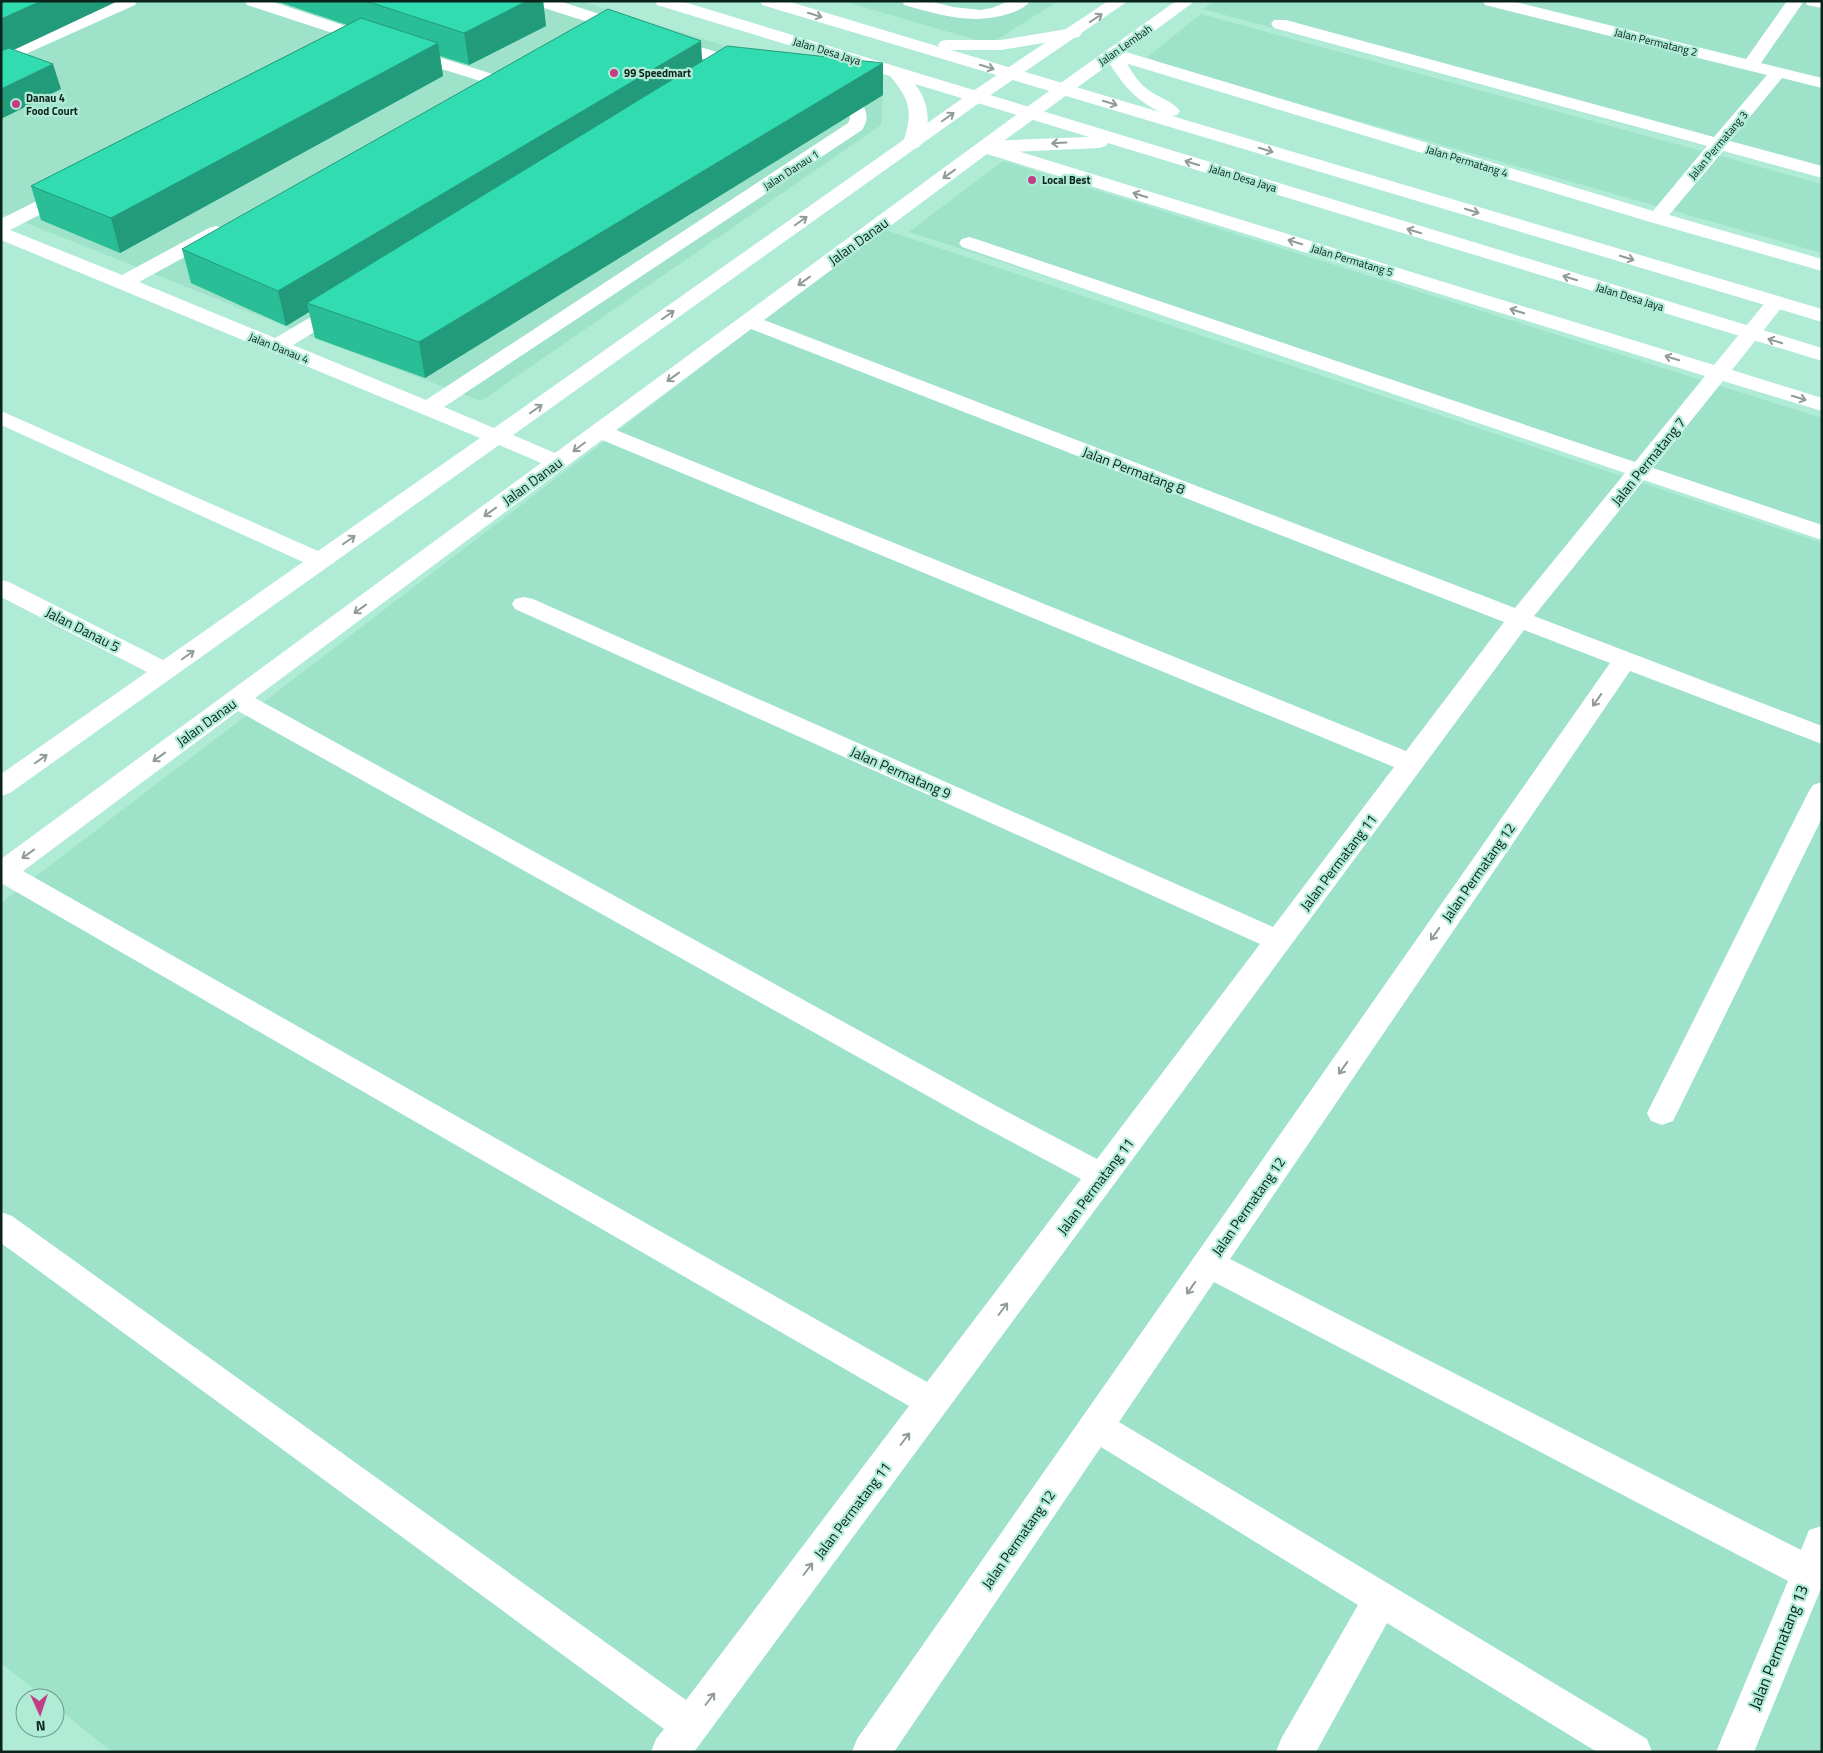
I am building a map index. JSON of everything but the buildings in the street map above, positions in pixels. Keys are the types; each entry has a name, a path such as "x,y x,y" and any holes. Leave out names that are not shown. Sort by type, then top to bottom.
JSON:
{"street":[{"path":"1,60 129,1"},
{"path":"253,1 490,79"},
{"path":"541,1 761,72"},
{"name":"Jalan Desa Jaya","path":"663,1 1822,355"},
{"path":"768,1 1822,316"},
{"path":"910,1 951,13 980,16 1009,10 1022,1"},
{"path":"1,787 976,97 1120,1"},
{"name":"Jalan Lembah","path":"1063,89 1187,1"},
{"name":"Jalan Permatang 2","path":"1491,1 1822,83"},
{"path":"1751,65 1796,1"},
{"path":"1813,1 1822,3"},
{"path":"573,33 597,19"},
{"path":"1280,24 1822,172"},
{"path":"904,42 964,47 1001,46 1074,33"},
{"path":"344,50 367,39"},
{"path":"1113,54 1133,87 1149,100 1190,120 1209,133"},
{"name":"Jalan Permatang 4","path":"1113,54 1822,266"},
{"path":"725,76 742,66"},
{"path":"473,89 507,70"},
{"path":"896,72 913,92 919,107 919,123 912,143"},
{"name":"Jalan Permatang 3","path":"1657,218 1778,72"},
{"name":"Jalan Danau 1","path":"428,408 856,126 860,120 860,111 855,105 848,100 808,87"},
{"name":"Jalan Danau","path":"2,873 1063,89"},
{"path":"985,147 1080,142 1125,142"},
{"name":"Jalan Permatang 5","path":"985,147 1822,405"},
{"path":"1,227 86,183"},
{"path":"123,283 234,222"},
{"name":"Jalan Danau 4","path":"1,233 558,462"},
{"path":"969,243 1822,533"},
{"path":"276,346 361,295"},
{"name":"Jalan Permatang 7","path":"1519,619 1776,302"},
{"name":"Jalan Permatang 8","path":"749,321 1822,736"},
{"path":"1,417 320,561"},
{"path":"600,431 1412,764"},
{"name":"Jalan Danau 5","path":"1,587 165,671"},
{"name":"Jalan Permatang 9","path":"524,604 1279,941"},
{"name":"Jalan Permatang 11","path":"670,1752 1519,619"},
{"name":"Jalan Permatang 12","path":"871,1752 1625,660"},
{"path":"238,699 989,1116 1102,1176"},
{"path":"1662,1113 1822,791"},
{"path":"2,873 933,1402"},
{"path":"1,1226 690,1725"},
{"path":"1208,1263 1815,1558"},
{"path":"1096,1426 1633,1752"},
{"name":"Jalan Permatang 13","path":"1735,1752 1815,1558"},
{"path":"1295,1752 1381,1599"}],"shaded area":[{"path":"1,1 581,1 883,95 881,125 481,401 315,338 1,213"},
{"path":"843,1 1058,1 990,44"},
{"path":"1214,1 1810,1 1822,4 1822,178 1203,9"},
{"path":"1201,14 1822,184 1822,253 1144,60"},
{"path":"1003,161 1822,418 1822,526 909,232"},
{"path":"882,229 1822,543 1822,1752 112,1752 65,1714 65,1688 32,1688 1,1663 1,903"}],"place":[{"name":"99 Speedmart","path":"614,73"},
{"name":"Danau 4 Food Court","path":"16,104"},
{"name":"Local Best","path":"1032,180"}]}
